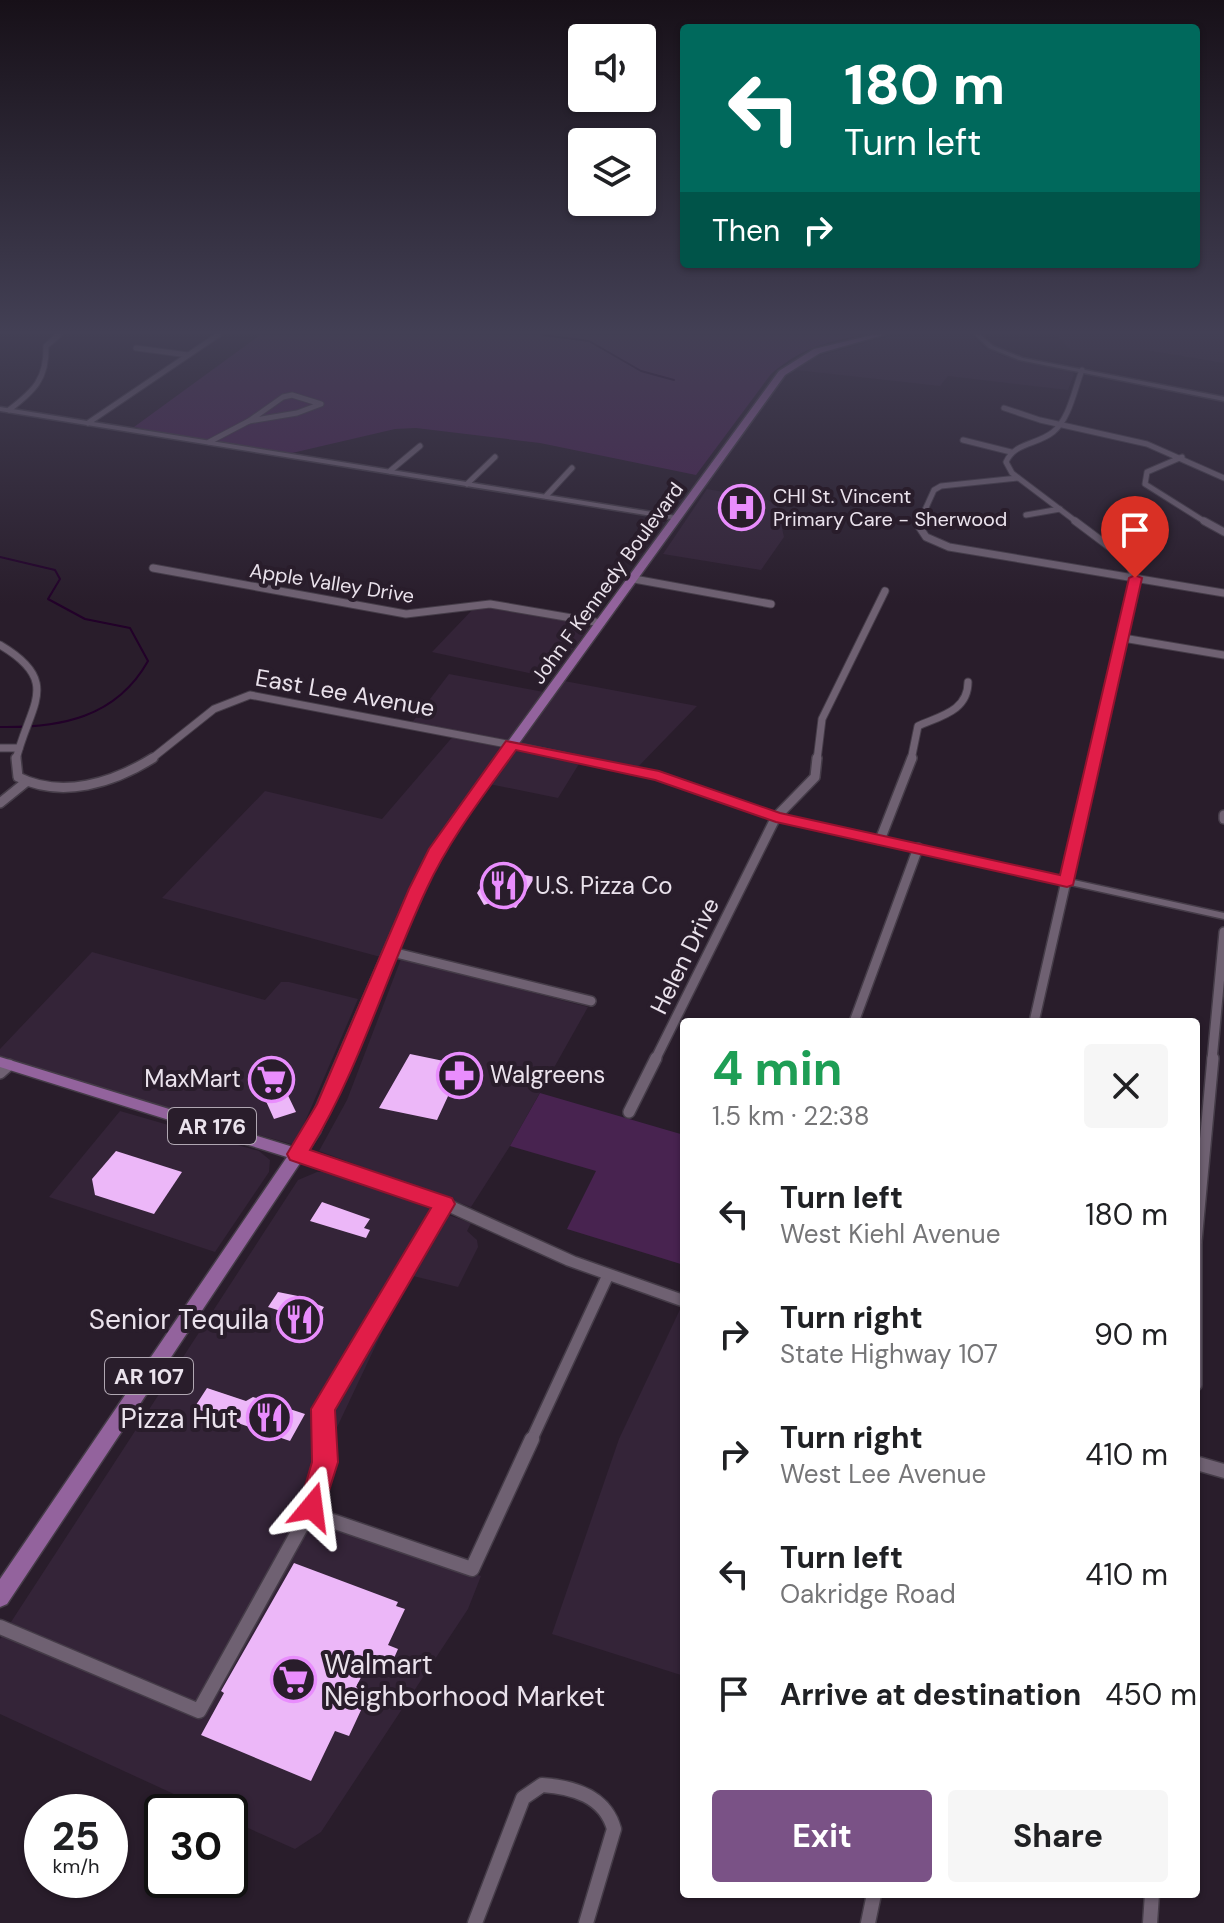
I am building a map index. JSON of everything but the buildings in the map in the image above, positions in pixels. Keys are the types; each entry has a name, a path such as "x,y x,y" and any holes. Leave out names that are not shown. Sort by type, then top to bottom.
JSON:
{"main road":[{"name":"John F Kennedy Boulevard","path":"512,745 745,425"},
{"name":"AR 107","path":"0,1597 327,1106 438,849 512,745"},
{"name":"AR 176","path":"3,1067 297,1154"}],"street":[{"path":"99,425 677,518"},
{"path":"209,442 242,425"},
{"path":"963,440 1011,452 1042,439 1059,425 1133,440 1182,457 1224,478"},
{"path":"390,471 420,446"},
{"path":"1011,452 1007,466 1018,478 1127,560 1135,578 1035,1018"},
{"path":"467,484 495,457"},
{"path":"1182,457 1147,472 1145,484 1159,496 1224,532"},
{"path":"546,496 572,468"},
{"path":"1018,478 941,486 922,515 920,532 949,547 1224,593"},
{"path":"1026,515 1060,509"},
{"name":"Apple Valley Drive","path":"153,568 406,614 490,604 601,623"},
{"path":"634,579 771,604"},
{"name":"Helen Drive","path":"629,1112 776,817 815,777 822,719 885,591"},
{"path":"1123,638 1224,655"},
{"path":"0,645 30,661 35,670 36,691 30,723 19,748 16,772 26,782 0,803"},
{"path":"880,840 912,757 918,726 957,709 968,692 968,682"},
{"name":"East Lee Avenue","path":"26,782 70,786 118,774 162,753 218,704 250,695 512,745"},
{"path":"512,745 659,776 776,817 1224,916"},
{"path":"0,748 19,748"},
{"path":"855,1018 918,848"},
{"path":"1200,1198 1224,932"},
{"path":"392,952 591,1001"},
{"path":"297,1154 445,1204 608,1275 680,1300"},
{"path":"0,1627 199,1711 309,1513 325,1462 323,1409 445,1204"},
{"path":"309,1513 472,1569 608,1275"},
{"path":"1200,1464 1224,1471"},
{"path":"475,1923 523,1798 542,1785 577,1792 602,1804 613,1821 614,1829 586,1923"},
{"path":"868,1923 873,1898"},
{"path":"1150,1923 1152,1898"}],"shaded area":[{"path":"733,425 696,475 540,443 416,428 395,429 292,453 209,442 134,427"},
{"path":"707,489 768,500 777,507 784,537 761,570 663,554"},
{"path":"495,607 583,623 589,628 552,678 432,652 474,608"},
{"path":"449,674 549,693 559,680 697,706 635,770 582,759 558,798 484,783 451,828 388,959 162,898 265,791 382,819 455,734 411,724"},
{"path":"92,952 265,1000 281,982 358,999 295,1145 0,1062 0,1049"},
{"path":"401,959 588,1007 510,1146 471,1207 319,1151 347,1100"},
{"path":"540,1093 680,1134 680,1264 567,1229 596,1171 510,1146"},
{"path":"120,1111 259,1151 270,1160 269,1172 215,1252 49,1197"},
{"path":"317,1172 326,1172 471,1223 467,1231 477,1240 478,1247 458,1287 409,1275 297,1512 481,1576 468,1609 321,1832 295,1849 248,1828 248,1794 174,1794 0,1714 0,1639 298,1180"},
{"path":"680,1309 680,1675 552,1634 619,1439"}],"waterway":[{"path":"0,557 55,570 60,579 48,599 85,619 130,628 148,661 120,696 84,716 44,725 0,727"}],"place":[{"name":"CHI St. Vincent Primary Care - Sherwood","path":"742,507"},
{"name":"U.S. Pizza Co","path":"504,886"},
{"name":"Walgreens","path":"459,1075"},
{"name":"MaxMart","path":"272,1079"},
{"name":"Senior Tequila","path":"300,1319"},
{"name":"Pizza Hut","path":"269,1418"},
{"name":"Walmart Neighborhood Market","path":"293,1680"}],"route":[{"path":"312,1507 325,1462 323,1409 426,1230 445,1204 297,1154 327,1106 417,889 438,849 512,745 659,776 776,817 1067,882 1135,578"}]}
